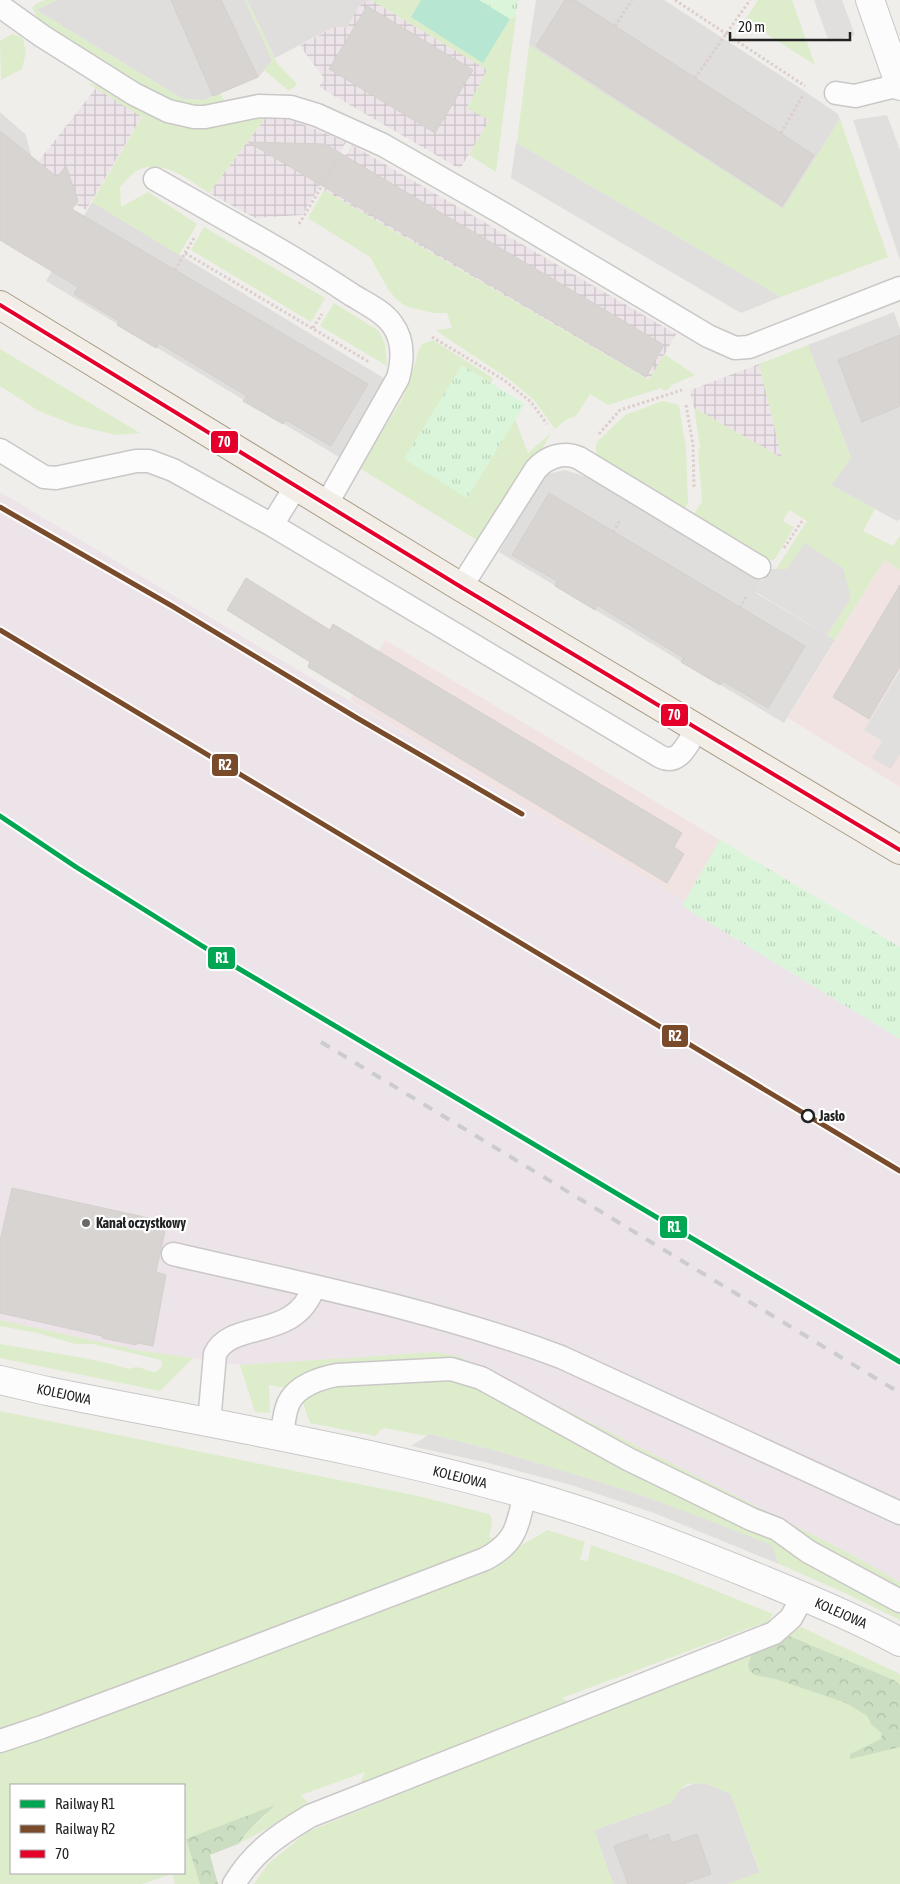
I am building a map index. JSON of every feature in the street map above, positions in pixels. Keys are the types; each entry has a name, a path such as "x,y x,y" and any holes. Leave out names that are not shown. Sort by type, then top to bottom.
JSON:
{"main road":[{"path":"0,306 461,587 900,850"}],"street":[{"path":"870,0 900,85"},
{"name":"KOLEJOWA","path":"0,1380 385,1458 525,1494 654,1536 803,1596 900,1642"}],"lane":[{"path":"8,7 42,36 134,94 168,112 205,117 259,106 291,107 316,115 383,145 494,208 708,336 735,348 749,347 900,288"},
{"path":"836,93 854,96 900,85"},
{"path":"155,179 339,286 382,314 394,326 400,338 402,360 398,378 326,505"},
{"path":"0,450 44,477 50,478 136,461 156,462 272,525 661,757 670,760 678,757 697,729"},
{"path":"461,587 536,469 541,463 552,457 567,455 579,458 759,567"},
{"path":"272,525 296,486"},
{"path":"173,1254 314,1286 456,1322 516,1340 561,1357 900,1513"},
{"path":"209,1423 217,1348 227,1340 290,1319 308,1302 314,1286"},
{"path":"282,1438 286,1411 291,1398 299,1390 323,1378 337,1375 459,1370 481,1378 628,1459 751,1519 770,1526 809,1552 900,1601"},
{"path":"0,1741 42,1727 477,1563 507,1545 516,1525 525,1494"},
{"path":"234,1884 255,1854 286,1830 310,1816 774,1633 791,1618 803,1596"}],"path":[{"path":"615,26 632,0"},
{"path":"675,0 808,88"},
{"path":"696,78 750,0"},
{"path":"282,252 355,132"},
{"path":"175,270 185,253 398,378"},
{"path":"400,346 434,336 504,380 531,402 550,429 579,458"},
{"path":"620,410 682,390"},
{"path":"686,405 693,445"}],"shaded area":[{"path":"57,0 245,0 272,60 259,77 204,100 183,99 36,10"},
{"path":"247,0 372,0 360,5 347,28 334,27 275,58"},
{"path":"371,0 488,70 467,107 490,119 460,169 319,87 324,78 300,46 334,27 347,28 360,5"},
{"path":"536,0 664,0 800,88 838,114 840,119 783,210 529,45"},
{"path":"814,0 842,0 855,35 829,42"},
{"path":"96,88 142,116 86,210 26,177"},
{"path":"0,112 26,135 34,167 0,211"},
{"path":"887,115 900,150 900,260 853,120"},
{"path":"266,117 285,117 346,142 302,215 255,218 209,193"},
{"path":"516,143 781,297 741,313 511,178"},
{"path":"352,145 676,334 650,380 324,190"},
{"path":"92,202 387,380 339,457 46,281"},
{"path":"894,312 900,329 900,519 897,521 831,485 851,458 808,345"},
{"path":"759,364 782,458 694,408 690,392"},
{"path":"565,470 587,477 762,581 756,593 835,640 784,723 499,552 543,478 547,474"},
{"path":"0,492 685,901 682,906 900,1039 900,1582 849,1553 461,1357 436,1352 240,1365 137,1350 0,1320"},
{"path":"805,543 843,568 851,598 827,635 756,592 769,569 787,569"},
{"path":"884,560 900,570 900,787 788,718"},
{"path":"385,640 720,840 685,901 350,700"},
{"path":"900,671 900,754 891,769 872,758 882,741 864,730"},
{"path":"430,1434 501,1452 641,1495 772,1545 779,1564 654,1513 571,1485 484,1462 411,1446"},
{"path":"696,1783 707,1784 731,1794 760,1873 728,1884 613,1884 594,1830 671,1803 680,1789"}],"green space":[{"path":"45,0 57,0 36,10 183,99 204,100 220,93 225,102 196,107 166,99 39,21 32,8"},
{"path":"245,0 247,0 277,63 297,84 289,91 264,70 272,60"},
{"path":"371,0 421,0 411,17 483,62 510,19 516,16 496,172 469,155 489,120 467,108 487,70"},
{"path":"421,0 479,0 510,19 483,63 411,17"},
{"path":"479,0 518,0 516,16 510,19"},
{"path":"758,0 792,0 815,65 745,20"},
{"path":"12,34 23,39 26,52 22,69 1,80 0,41"},
{"path":"529,45 783,209 840,119 888,257 781,297 517,143"},
{"path":"87,83 107,87 159,120 167,122 266,117 209,193 177,173 160,167 138,170 120,187 121,207 148,192 197,224 179,255 92,202 142,117"},
{"path":"324,190 649,380 664,354 695,375 671,385 670,388 664,391 661,388 608,405 590,394 576,416 567,419 555,429 534,400 510,380 438,332 437,330 452,328 447,313 433,313 405,306 388,289 370,257 308,218"},
{"path":"204,227 325,298 311,322 191,250"},
{"path":"334,303 379,331 385,344 387,366 320,326"},
{"path":"433,340 493,378 491,383 462,365 467,498 515,419 528,453 551,433 538,456 487,531 477,540 361,469 374,443 401,401 419,349 422,344"},
{"path":"808,345 851,458 831,485 875,509 863,531 893,546 900,536 900,570 884,560 835,640 827,635 851,597 787,569 776,569 807,521 789,510 783,521 794,527 775,559 767,562 693,515 702,502 698,451 700,447 694,408 782,458 759,364"},
{"path":"0,349 140,433 116,435 74,425 39,411 0,386"},
{"path":"462,365 525,404 467,498 404,459"},
{"path":"663,401 679,405 686,448 688,503 683,512 596,455 597,442 625,415"},
{"path":"720,840 900,947 900,1039 682,906"},
{"path":"0,1320 137,1350 193,1358 160,1391 0,1358 0,1344 81,1357 129,1369 137,1367 156,1372 162,1366 161,1360 93,1344 75,1344 38,1333 0,1326"},
{"path":"436,1352 461,1357 849,1553 900,1582 900,1594 509,1386 350,1367 315,1369 306,1374 318,1388 448,1380 470,1384 732,1516 900,1607 900,1620 779,1564 771,1545 641,1495 501,1452 430,1434 427,1436 384,1428 376,1436 310,1423 297,1390 269,1385 270,1413 255,1412 240,1365"},
{"path":"0,1411 418,1496 489,1514 492,1522 489,1537 522,1545 548,1530 585,1542 580,1560 588,1561 591,1545 677,1575 773,1614 766,1626 761,1624 562,1698 570,1704 360,1783 365,1772 301,1795 308,1803 316,1802 238,1844 248,1831 267,1814 187,1839 200,1884 175,1884 172,1874 142,1884 0,1884"},
{"path":"801,1627 900,1674 900,1685 894,1680 787,1635"},
{"path":"787,1635 894,1680 900,1685 900,1747 850,1759 850,1754 881,1739 882,1734 871,1724 867,1716 846,1703 775,1679 755,1675 750,1671 748,1665 753,1650"},
{"path":"753,1650 763,1677 775,1679 846,1703 867,1716 871,1724 882,1734 883,1751 900,1747 900,1884 728,1884 760,1872 731,1794 707,1784 696,1783 688,1784 680,1789 671,1803 594,1830 613,1884 254,1884 268,1864 307,1832"},
{"path":"275,1805 248,1831 238,1844 210,1855 218,1884 200,1884 186,1839"}],"building":[{"path":"171,0 221,0 258,77 213,96"},
{"path":"565,0 575,0 814,155 782,206 536,46"},
{"path":"367,6 473,70 435,133 329,69"},
{"path":"0,131 57,177 66,166 78,201 72,209 368,384 331,446 286,420 283,424 243,401 247,396 159,343 156,348 117,325 119,321 74,294 78,287 0,240"},
{"path":"248,142 325,144 664,345 646,377"},
{"path":"900,335 900,406 862,422 838,360"},
{"path":"549,493 805,646 768,708 723,681 720,685 681,662 684,658 597,605 595,610 555,586 557,581 512,555"},
{"path":"246,578 330,630 333,624 682,833 674,847 684,854 667,883 308,667 310,662 227,610"},
{"path":"900,585 900,667 869,719 833,697"},
{"path":"12,1188 167,1222 156,1272 166,1275 153,1346 137,1343 136,1345 102,1338 102,1336 0,1313 0,1241"},
{"path":"647,1834 649,1841 669,1834 671,1843 697,1834 711,1874 683,1884 628,1884 614,1846"}],"railway":[{"path":"0,507 172,606 357,718 522,814"},
{"path":"0,816 76,867 231,964 900,1362"},
{"path":"321,1042 900,1393"}],"rail line":[{"name":"R2","path":"0,507 172,606 357,718 522,814"},
{"name":"R2","path":"0,630 900,1171"},
{"name":"R1","path":"0,816 76,867 231,964 900,1362"}],"transit line":[{"name":"70","path":"0,305 461,587 900,850"}],"place":[{"name":"Jasło","path":"808,1116"},
{"name":"Kanał oczystkowy","path":"86,1223"}]}
